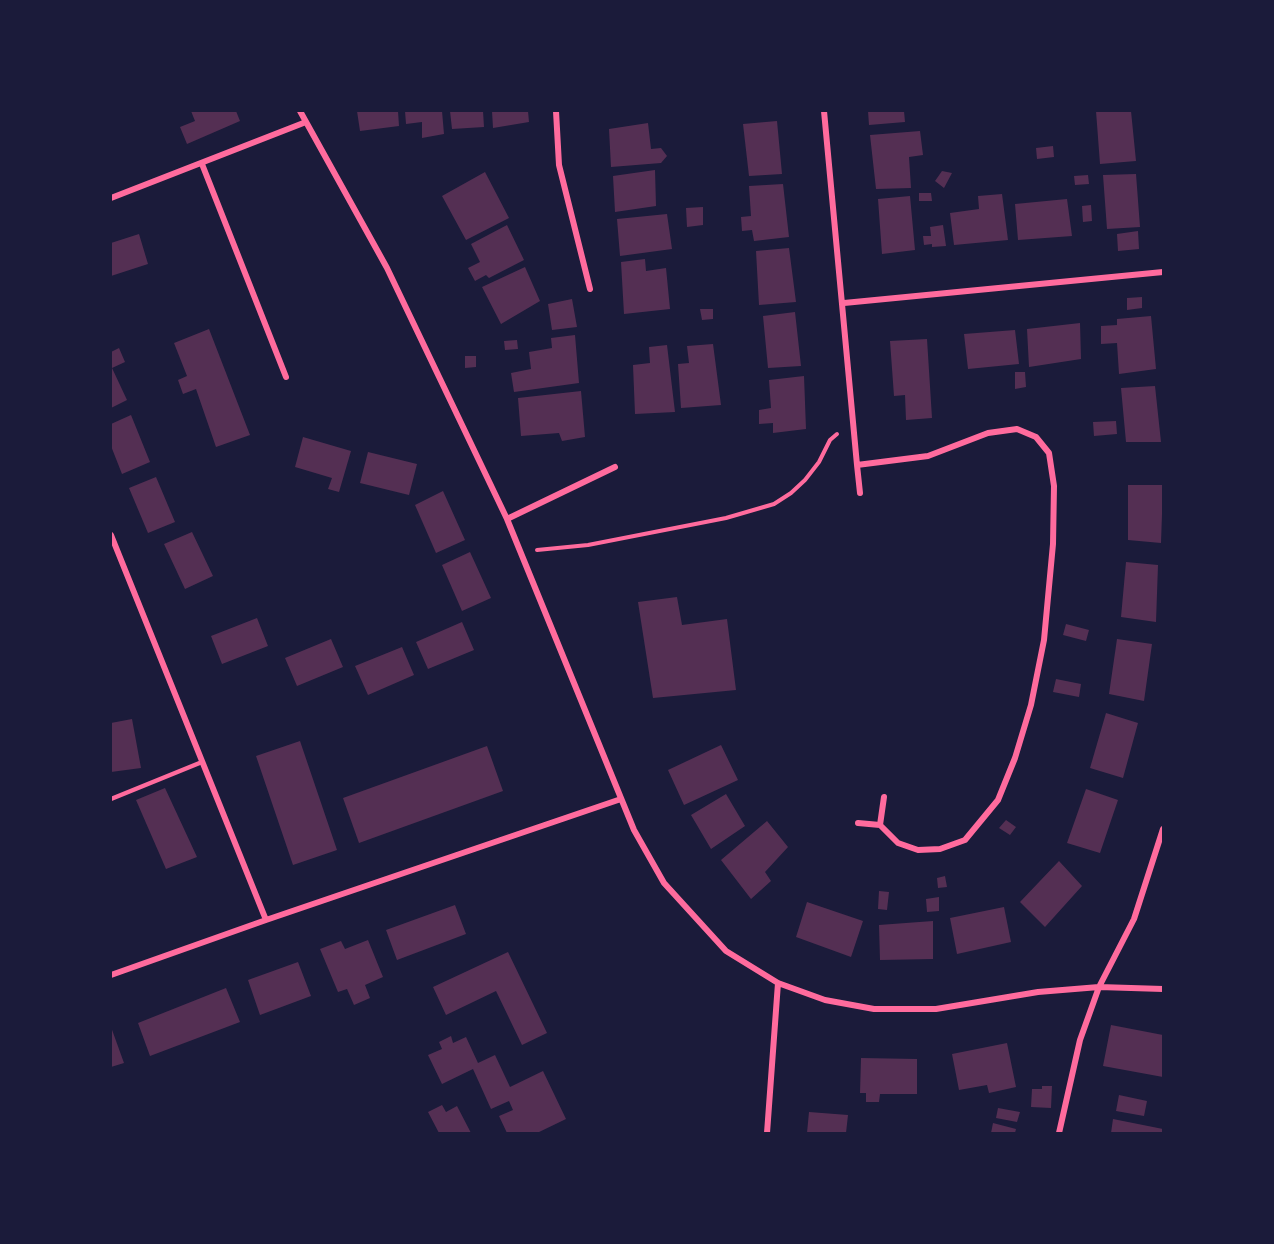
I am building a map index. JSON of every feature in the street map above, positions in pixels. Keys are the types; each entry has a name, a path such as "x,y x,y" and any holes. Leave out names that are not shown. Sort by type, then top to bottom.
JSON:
{"street":[{"path":"300,111 387,268 507,519 634,830 664,883 726,951 778,983 825,1000 874,1009 936,1009 1038,992 1099,987 1163,989"},
{"path":"556,111 559,165 590,289"},
{"path":"824,111 844,303 860,493"},
{"path":"111,198 306,122"},
{"path":"202,164 286,377"},
{"path":"844,303 1163,272"},
{"path":"857,465 928,456 988,433 1017,429 1036,437 1049,453 1054,486 1053,544 1044,640 1031,705 1016,758 998,800 965,840 940,849 918,850 898,843 880,825 858,823"},
{"path":"507,519 615,466"},
{"path":"111,535 266,920"},
{"path":"880,825 884,797"},
{"path":"111,975 621,799"},
{"path":"1059,1133 1080,1040 1099,987 1134,919 1163,829"},
{"path":"767,1133 778,983"}],"lane":[{"path":"111,799 202,762"}],"path":[{"path":"522,552 588,545 726,518 774,504 805,480 819,462 830,440 854,420"}],"building":[{"path":"191,111 236,111 240,121 187,144 180,127 195,121"},
{"path":"357,111 398,111 399,126 360,131"},
{"path":"405,111 442,111 444,134 422,138 422,122 406,124"},
{"path":"450,111 483,111 484,127 452,129"},
{"path":"492,111 528,111 529,122 493,128"},
{"path":"868,111 904,111 905,122 869,125"},
{"path":"1096,111 1131,111 1136,161 1100,164"},
{"path":"777,121 782,174 749,176 743,124"},
{"path":"648,123 651,149 661,148 667,156 661,163 611,167 609,129"},
{"path":"920,131 923,155 909,157 911,188 876,189 870,135"},
{"path":"1053,146 1054,157 1037,159 1036,148"},
{"path":"655,170 656,206 615,212 613,176"},
{"path":"942,171 952,173 944,188 935,181"},
{"path":"485,172 509,218 466,240 442,196"},
{"path":"1136,174 1140,227 1107,229 1103,175"},
{"path":"1088,175 1089,184 1075,185 1074,176"},
{"path":"783,184 789,237 754,241 752,230 742,231 741,217 751,216 749,186"},
{"path":"919,193 931,193 932,201 919,201"},
{"path":"1002,194 1008,240 954,245 950,213 979,209 978,196"},
{"path":"910,196 915,250 882,254 878,199"},
{"path":"1067,199 1072,236 1018,240 1015,204"},
{"path":"1091,205 1092,221 1083,222 1082,206"},
{"path":"703,207 703,225 687,227 686,208"},
{"path":"667,214 672,249 620,256 617,219"},
{"path":"507,225 524,260 489,278 486,275 475,281 468,268 480,262 471,244"},
{"path":"943,225 946,246 924,245 923,236 931,236 930,227"},
{"path":"1138,231 1139,249 1118,251 1117,234"},
{"path":"139,234 148,264 111,276 111,243"},
{"path":"789,248 796,302 759,305 756,251"},
{"path":"645,259 646,271 666,268 670,309 624,314 621,262"},
{"path":"525,267 540,301 501,324 482,287"},
{"path":"1142,297 1142,308 1127,310 1127,298"},
{"path":"572,299 577,327 552,330 548,304"},
{"path":"700,309 713,309 713,319 702,320"},
{"path":"795,312 801,366 768,368 763,316"},
{"path":"1151,316 1156,369 1119,374 1117,343 1101,344 1101,326 1117,325 1117,319"},
{"path":"1080,323 1081,359 1029,367 1027,329"},
{"path":"209,329 250,435 216,447 196,389 183,394 178,380 187,376 174,343"},
{"path":"1015,330 1019,364 968,369 964,334"},
{"path":"575,335 579,383 514,392 511,373 531,369 529,352 552,348 551,338"},
{"path":"927,339 932,418 906,420 905,395 894,396 890,341"},
{"path":"517,340 518,349 505,350 504,341"},
{"path":"713,344 721,405 681,408 678,364 689,363 687,346"},
{"path":"667,345 675,412 635,414 633,365 650,363 649,347"},
{"path":"119,348 125,362 112,368 127,400 111,408 111,352"},
{"path":"465,356 476,356 476,367 465,368"},
{"path":"1015,372 1025,372 1026,387 1015,389"},
{"path":"804,376 806,429 773,433 773,423 759,424 759,410 771,408 769,380"},
{"path":"1155,386 1161,442 1126,442 1121,388"},
{"path":"581,391 585,437 562,441 559,433 521,436 518,398"},
{"path":"131,415 150,462 122,474 111,446 111,424"},
{"path":"1116,421 1117,434 1094,436 1093,422"},
{"path":"303,437 351,451 339,492 328,489 332,478 295,467"},
{"path":"368,452 417,464 409,495 360,483"},
{"path":"156,477 175,522 148,533 129,488"},
{"path":"1128,485 1163,485 1161,543 1128,540"},
{"path":"443,491 465,540 436,553 415,505"},
{"path":"192,532 213,576 185,589 164,544"},
{"path":"470,552 491,598 462,611 442,565"},
{"path":"1126,562 1158,565 1156,622 1121,617"},
{"path":"677,597 682,625 727,619 736,690 653,698 638,602"},
{"path":"257,618 268,646 222,664 211,636"},
{"path":"462,622 474,650 428,669 416,642"},
{"path":"1066,624 1089,630 1086,641 1063,635"},
{"path":"331,639 343,667 297,686 285,658"},
{"path":"1117,639 1152,644 1144,701 1109,694"},
{"path":"402,647 414,675 368,695 355,666"},
{"path":"1056,679 1081,684 1079,697 1053,692"},
{"path":"1106,713 1138,723 1123,778 1090,768"},
{"path":"132,719 141,768 111,772 111,723"},
{"path":"300,741 337,850 293,865 256,756"},
{"path":"721,745 738,780 684,805 668,770"},
{"path":"487,746 503,791 359,843 343,798"},
{"path":"165,788 197,857 166,869 136,800"},
{"path":"1086,789 1118,800 1100,853 1067,843"},
{"path":"726,794 745,826 711,849 691,815"},
{"path":"1006,820 1016,827 1010,835 999,828"},
{"path":"767,821 788,847 765,872 771,881 751,899 721,860"},
{"path":"1059,861 1082,886 1045,927 1020,902"},
{"path":"945,876 947,887 938,888 937,878"},
{"path":"879,891 889,892 887,910 878,909"},
{"path":"939,897 939,911 927,912 926,899"},
{"path":"807,902 863,921 851,957 796,937"},
{"path":"455,905 466,934 397,960 386,930"},
{"path":"1004,907 1011,942 957,954 950,918"},
{"path":"933,921 933,959 880,960 879,925"},
{"path":"368,940 383,977 365,985 370,998 354,1005 347,989 338,992 320,949 341,941 345,949"},
{"path":"508,952 547,1033 522,1045 496,991 446,1015 433,987"},
{"path":"298,962 311,996 260,1015 248,980"},
{"path":"226,988 240,1022 150,1056 138,1023"},
{"path":"1111,1025 1163,1035 1163,1077 1103,1066"},
{"path":"111,1027 124,1063 111,1067"},
{"path":"451,1036 453,1043 466,1037 478,1063 495,1055 510,1087 543,1071 566,1119 537,1133 507,1133 499,1116 513,1110 509,1101 491,1109 473,1069 442,1084 428,1055 442,1049 439,1042"},
{"path":"1007,1043 1016,1087 989,1093 987,1085 959,1090 952,1054"},
{"path":"861,1058 917,1059 917,1094 880,1094 879,1102 866,1102 866,1093 860,1093"},
{"path":"1042,1086 1052,1086 1051,1108 1031,1107 1032,1089 1042,1089"},
{"path":"1119,1095 1147,1101 1144,1116 1116,1111"},
{"path":"442,1105 446,1112 457,1106 471,1133 439,1133 428,1112"},
{"path":"998,1108 1020,1112 1017,1122 996,1118"},
{"path":"809,1112 848,1115 846,1133 807,1133"},
{"path":"1113,1119 1163,1129 1163,1133 1111,1133"},
{"path":"993,1123 1016,1129 1015,1133 991,1133"}]}
